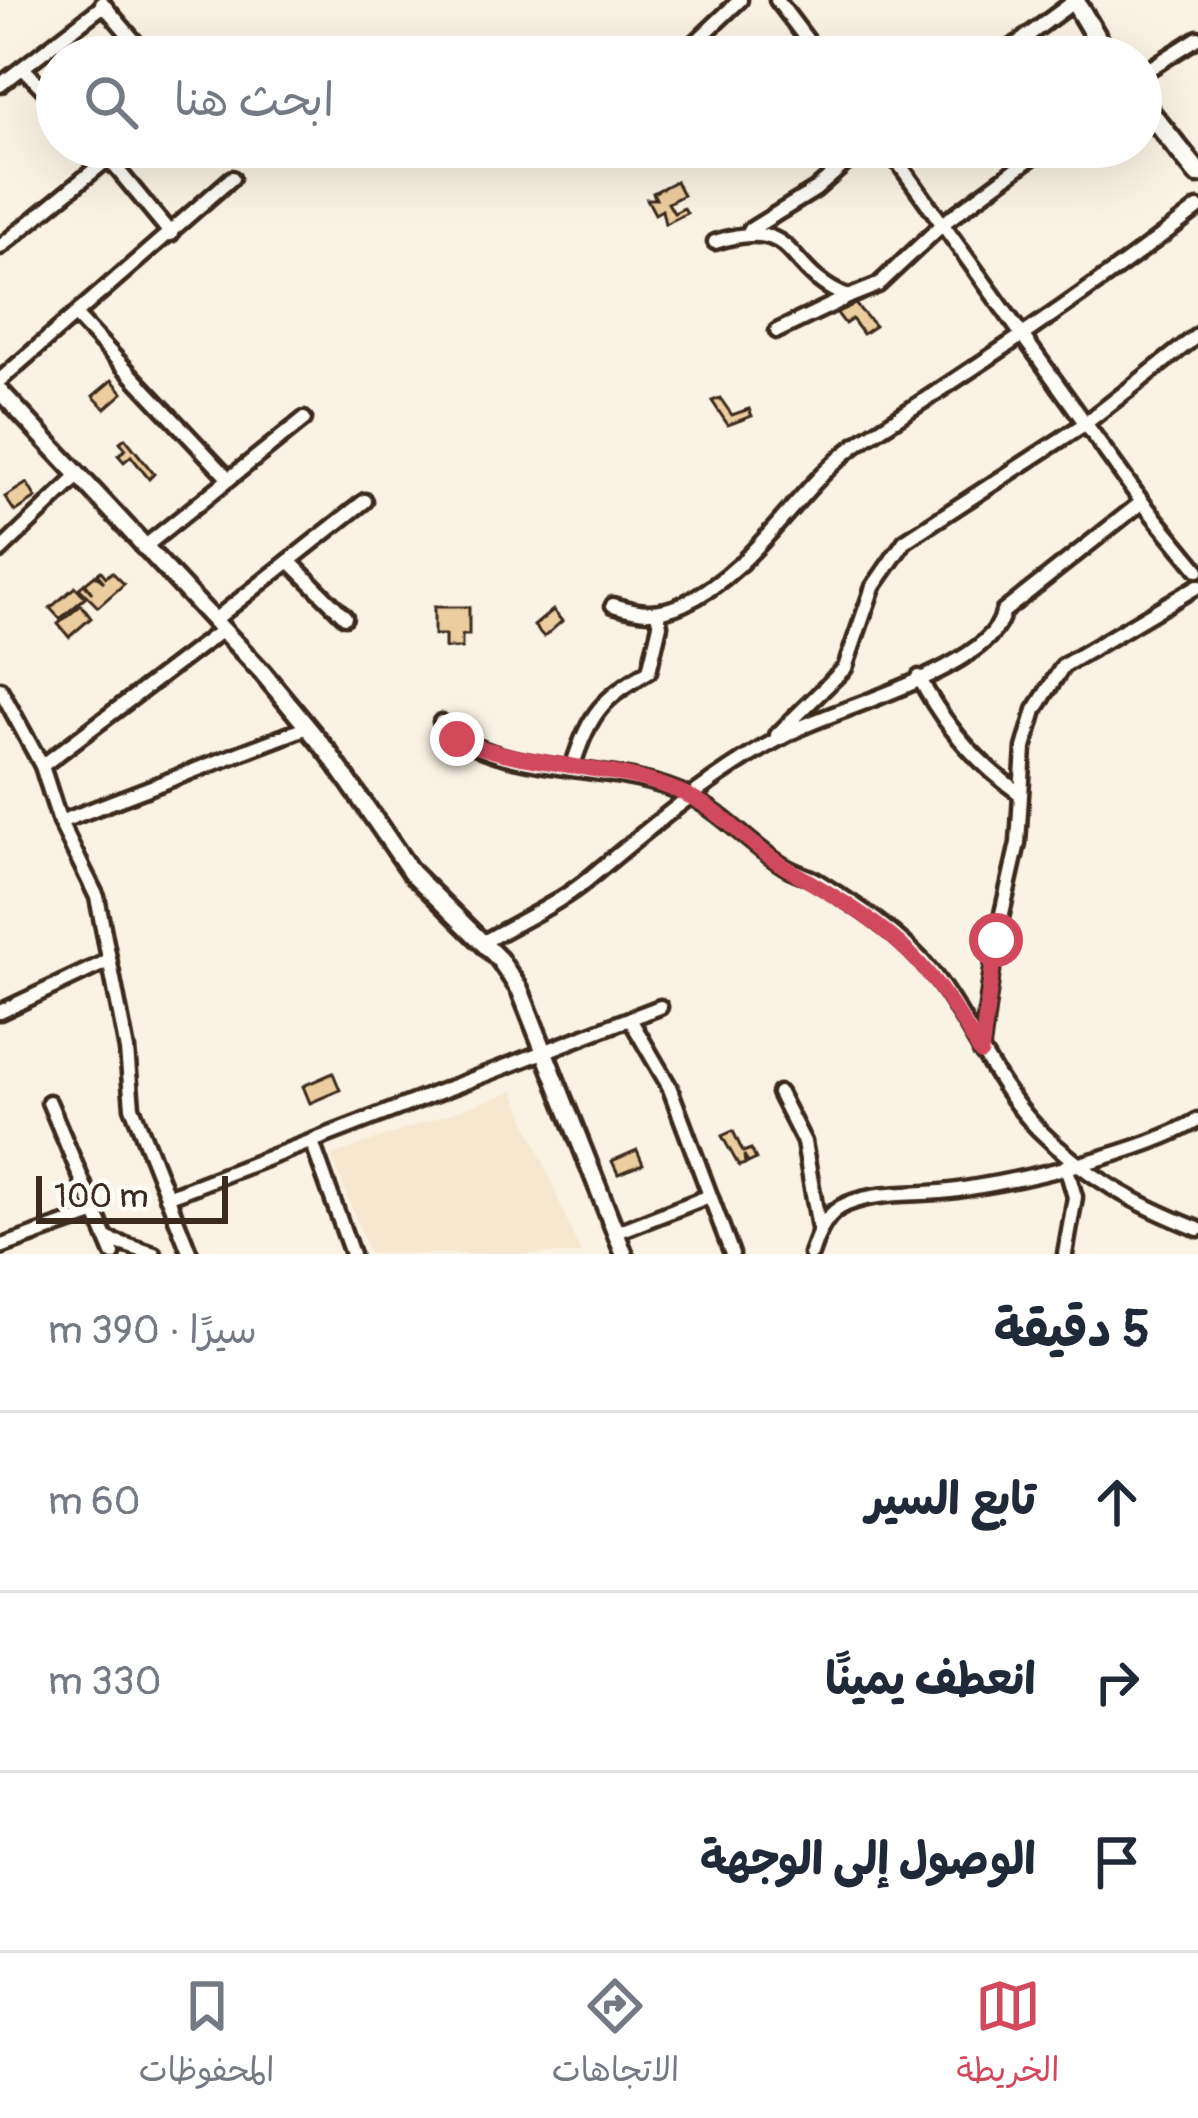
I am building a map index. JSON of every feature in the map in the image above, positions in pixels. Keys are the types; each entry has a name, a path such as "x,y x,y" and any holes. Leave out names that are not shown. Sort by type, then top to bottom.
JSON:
{"main road":[{"path":"1075,0 1096,36"},
{"path":"1162,128 1198,172"}],"street":[{"path":"702,36 740,0"},
{"path":"777,0 804,36"},
{"path":"1027,36 1075,0"},
{"path":"61,36 102,2 130,36"},
{"path":"1162,61 1198,38"},
{"path":"0,85 36,57"},
{"path":"23,68 36,81"},
{"path":"0,247 97,168"},
{"path":"117,168 170,234"},
{"path":"715,242 750,230 815,190 840,168"},
{"path":"903,168 1142,502 1198,570"},
{"path":"777,331 878,285 944,222 1017,168"},
{"path":"0,380 78,317 232,178"},
{"path":"613,605 657,613 686,603 733,567 866,438 1023,336 1198,208"},
{"path":"750,230 774,234 829,289 848,297"},
{"path":"78,317 229,479"},
{"path":"758,753 845,668 873,587 905,541 1086,423 1198,335"},
{"path":"0,391 308,727 412,872 482,943 520,990 624,1254"},
{"path":"143,548 304,419"},
{"path":"0,551 77,477"},
{"path":"42,766 365,501"},
{"path":"482,943 590,879 688,795 800,728 976,650 1000,628 1003,612 1142,502"},
{"path":"289,561 345,616"},
{"path":"981,1053 996,940 1018,843 1019,793 1035,710 1063,666 1198,586"},
{"path":"573,765 584,731 604,698 649,671 660,626 657,613"},
{"path":"919,677 986,769 1019,793"},
{"path":"0,689 42,766 60,822 97,897 106,962 127,1050 132,1106 190,1254"},
{"path":"441,722 457,739 500,757 573,765 688,795 786,868 814,879 896,937 929,969 981,1053 1035,1126 1071,1165 1130,1202 1198,1229"},
{"path":"60,822 308,727"},
{"path":"0,1012 106,962"},
{"path":"167,1197 660,1007"},
{"path":"630,1019 669,1086 732,1254"},
{"path":"779,1093 804,1142 819,1228 811,1254"},
{"path":"49,1102 113,1254"},
{"path":"819,1228 842,1205 874,1196 965,1190 1071,1165 1167,1138 1198,1120"},
{"path":"312,1142 352,1254"},
{"path":"1065,1254 1075,1197 1071,1165"},
{"path":"615,1233 707,1197"},
{"path":"0,1247 96,1213"},
{"path":"107,1239 154,1254"}],"shaded area":[{"path":"514,1091 581,1254 369,1254 331,1155"}],"building":[{"path":"676,181 683,195 668,203 674,213 684,208 687,213 665,224 662,210 655,214 647,199 656,199 653,193"},
{"path":"855,304 875,326 863,334 852,319 845,324 836,312"},
{"path":"112,380 123,393 105,409 93,396"},
{"path":"720,398 732,415 749,409 752,416 728,425 712,401"},
{"path":"125,438 154,474 149,479 131,456 124,462 118,455 126,449 120,442"},
{"path":"27,483 36,498 15,512 5,497"},
{"path":"101,571 106,577 112,572 124,584 98,607 79,588 84,584 92,593 85,583 95,575 104,582 97,574"},
{"path":"75,587 85,598 60,619 50,608"},
{"path":"81,605 91,618 69,637 58,624"},
{"path":"434,607 469,607 469,635 462,635 462,648 445,648 445,635 434,635"},
{"path":"553,610 562,621 544,637 534,626"},
{"path":"333,1073 340,1090 310,1103 303,1086"},
{"path":"733,1131 743,1152 751,1149 756,1159 748,1163 744,1155 745,1164 739,1166 722,1136"},
{"path":"637,1150 643,1164 618,1174 612,1161"}],"route":[{"path":"457,739 500,757 573,765 688,795 786,868 814,879 896,937 929,969 981,1053 996,940"}]}
